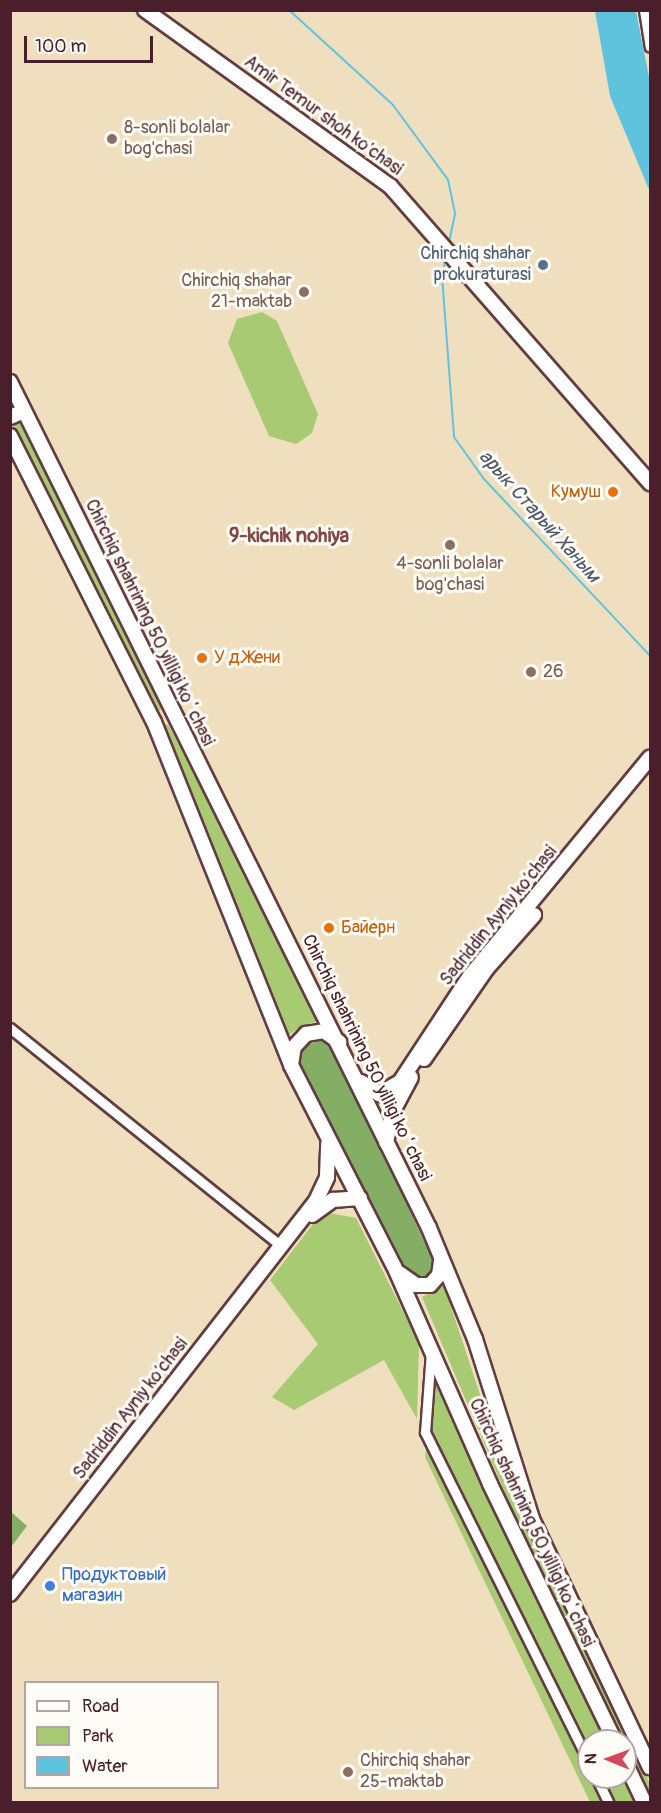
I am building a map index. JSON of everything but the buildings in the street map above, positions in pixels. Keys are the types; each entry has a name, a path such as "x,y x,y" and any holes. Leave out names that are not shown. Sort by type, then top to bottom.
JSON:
{"main road":[{"name":"Amir Temur shoh ko‘chasi","path":"145,10 374,172 452,254 651,483"},
{"name":"Chirchiq shahrining 50 yilligi koʻchasi","path":"10,382 173,713 341,1043 437,1247 475,1339 532,1519 651,1767"},
{"path":"10,417 24,411"},
{"name":"Chirchiq shahrining 50 yilligi koʻchasi","path":"10,436 154,722 291,1065 394,1266 490,1484 609,1729"},
{"path":"154,722 173,713"},
{"name":"Sadriddin Ayniy ko‘chasi","path":"353,1070 376,1094 400,1082 470,976 651,758"},
{"name":"Sadriddin Ayniy ko‘chasi","path":"386,1142 407,1084 487,968 651,772"},
{"path":"291,1065 294,1047 306,1034 324,1031 341,1043"},
{"path":"282,1247 326,1184 330,1154 326,1132"},
{"path":"282,1247 323,1206 342,1197 360,1198"},
{"name":"Sadriddin Ayniy ko‘chasi","path":"10,1594 282,1247"},
{"path":"394,1266 411,1283 430,1285 440,1271 437,1247"},
{"path":"637,1787 645,1803"}],"street":[{"path":"644,10 651,46"},
{"path":"10,1028 282,1247"},
{"path":"431,1347 425,1432 577,1738"},
{"path":"602,1789 608,1803"}],"green space":[{"path":"262,312 277,321 318,414 312,433 296,444 269,436 228,343 237,319"},
{"path":"20,420 166,707 159,711 13,424"},
{"path":"168,724 321,1020 301,1026 286,1037 163,727"},
{"path":"322,1040 333,1047 433,1260 428,1278 405,1273 298,1064 303,1046"},
{"path":"329,1213 356,1218 419,1343 417,1419 384,1360 294,1410 272,1397 318,1344 270,1280 316,1220"},
{"path":"444,1286 522,1521 623,1729 618,1729 518,1523 422,1297"},
{"path":"437,1379 604,1729 577,1729 577,1775 425,1457"},
{"path":"11,1512 27,1526 11,1547"},
{"path":"637,1757 650,1784 650,1796 637,1769"},
{"path":"584,1789 632,1789 639,1802 590,1802"}],"water":[{"path":"595,11 636,11 650,82 650,192 610,96"}],"waterway":[{"name":"арык Старый Ханым","path":"289,10 393,105 448,180 455,214 448,246"},
{"name":"арык Старый Ханым","path":"446,257 442,276 454,437 484,479 650,656"}],"place":[{"name":"8-sonli bolalar bog'chasi","path":"112,139"},
{"name":"Chirchiq shahar prokuraturasi","path":"543,265"},
{"name":"Chirchiq shahar 21-maktab","path":"304,292"},
{"name":"Кумуш","path":"613,492"},
{"name":"4-sonli bolalar bog'chasi","path":"450,545"},
{"name":"У д.Жени","path":"202,658"},
{"name":"26","path":"531,672"},
{"name":"Байерн","path":"329,928"},
{"name":"Продуктовый магазин","path":"50,1586"},
{"name":"Chirchiq shahar 25-maktab","path":"348,1772"}],"district":[{"name":"9-kichik nohiya","path":"289,535"}]}
